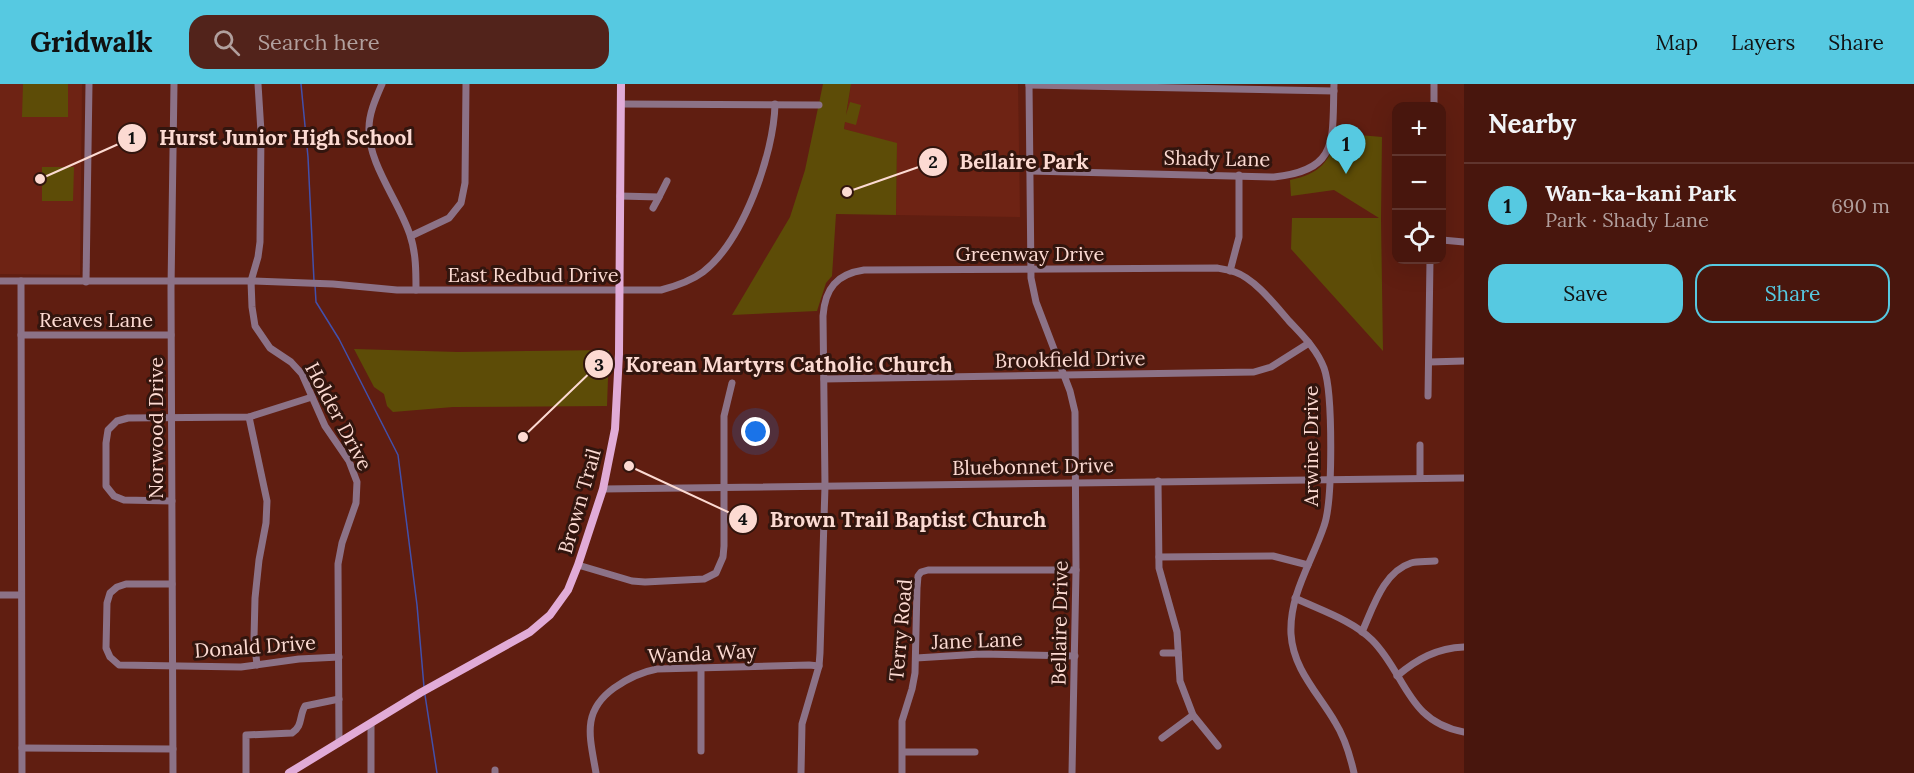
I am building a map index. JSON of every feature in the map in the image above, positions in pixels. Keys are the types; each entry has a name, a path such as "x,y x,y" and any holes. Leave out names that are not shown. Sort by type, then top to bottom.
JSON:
{"main road":[{"name":"Brown Trail","path":"289,773 430,687 530,632 550,615 568,590 603,489 615,429 618,400 620,291 621,84"}],"street":[{"path":"86,282 89,84"},
{"name":"Norwood Drive","path":"173,773 171,335 174,84"},
{"name":"Holder Drive","path":"258,84 261,132 260,242 251,281 253,317 260,336 270,348 302,374 325,426 349,461 357,482 356,503 342,543 338,564 339,743"},
{"path":"382,84 369,123 370,142 377,164 411,236 416,267 416,290"},
{"path":"411,236 449,218 461,203 465,183 466,84"},
{"path":"1434,84 1434,102"},
{"path":"1029,85 1334,88"},
{"name":"Bellaire Drive","path":"1029,85 1031,269 1036,302 1064,375 1075,412 1076,570 1072,773"},
{"name":"Shady Lane","path":"1030,171 1274,177 1304,172 1318,163 1330,145 1334,88"},
{"path":"621,104 819,105"},
{"name":"East Redbud Drive","path":"0,281 251,281 322,283 378,289 416,290 661,290 684,283 703,272 721,255 747,211 757,188 775,104"},
{"path":"1230,271 1239,237 1239,175"},
{"path":"653,207 667,181"},
{"path":"620,196 659,197"},
{"path":"1446,240 1464,242"},
{"path":"1428,396 1430,264"},
{"name":"Greenway Drive","path":"824,379 825,298 846,274 864,270 1217,268 1230,271"},
{"name":"Arwine Drive","path":"1230,271 1237,272 1247,279 1268,298 1309,343 1323,366 1328,385 1327,518 1295,598 1291,634 1298,665 1339,728 1349,752 1354,773"},
{"path":"21,281 22,773"},
{"name":"Reaves Lane","path":"21,335 171,335"},
{"name":"Brookfield Drive","path":"824,379 1254,372 1271,367 1309,343"},
{"path":"1429,362 1464,362"},
{"path":"801,773 802,724 819,666 825,486 824,379"},
{"path":"578,565 632,581 645,582 693,580 714,575 720,569 723,557 724,416 732,383"},
{"path":"171,501 124,501 109,491 105,480 106,437 112,424 123,418 249,417 312,398"},
{"path":"249,417 267,501 255,598 254,638 257,665"},
{"path":"1420,445 1420,478"},
{"name":"Bluebonnet Drive","path":"603,489 1464,478"},
{"path":"1158,482 1158,557 1161,578 1177,632 1180,681 1193,715 1218,746"},
{"path":"1158,557 1273,556 1308,565"},
{"path":"1362,632 1387,581 1394,573 1412,563 1435,561"},
{"name":"Terry Road","path":"902,773 902,721 912,688 916,658 918,576 923,571 1076,570"},
{"name":"Donald Drive","path":"172,584 126,584 113,590 106,603 106,648 110,657 119,665 257,665 299,659 339,657"},
{"path":"0,595 21,595"},
{"path":"1295,598 1362,632 1381,651 1413,703 1423,714 1438,723 1464,732"},
{"path":"1397,676 1413,663 1432,653 1464,646"},
{"path":"1163,653 1178,653"},
{"name":"Jane Lane","path":"916,658 981,654 1075,656"},
{"name":"Wanda Way","path":"596,773 590,730 592,711 602,697 623,681 657,669 819,666"},
{"path":"701,668 702,751"},
{"path":"246,773 246,735 292,733 300,724 305,706 339,699"},
{"path":"1162,738 1193,715"},
{"path":"367,726 371,737 371,773"},
{"path":"22,748 173,749"},
{"path":"903,752 975,752"}],"shaded area":[{"path":"0,84 82,84 80,275 0,274"},
{"path":"23,84 68,84 68,117 22,117"},
{"path":"823,84 851,84 846,115 850,102 861,105 856,125 845,122 844,129 897,143 896,215 836,214 832,276 826,283 817,311 732,315 790,217 805,170"},
{"path":"851,84 1018,84 1020,217 896,215 897,144 844,129"},
{"path":"1337,133 1382,137 1383,351 1291,249 1292,218 1379,218 1334,190 1291,196 1290,180 1309,174 1322,165 1331,152"},
{"path":"42,167 74,167 73,201 42,201"},
{"path":"354,349 458,352 609,350 607,406 453,407 393,412 387,406 384,394 374,387"}],"waterway":[{"path":"301,84 308,157 314,281"},
{"path":"315,285 316,302 339,339 398,455 417,605 424,687"},
{"path":"425,695 437,773"}],"place":[{"name":"Wan-ka-kani Park","path":"1346,174"},
{"name":"Hurst Junior High School","path":"40,179"},
{"name":"Bellaire Park","path":"847,192"},
{"name":"Korean Martyrs Catholic Church","path":"523,437"},
{"name":"Brown Trail Baptist Church","path":"629,466"}]}
